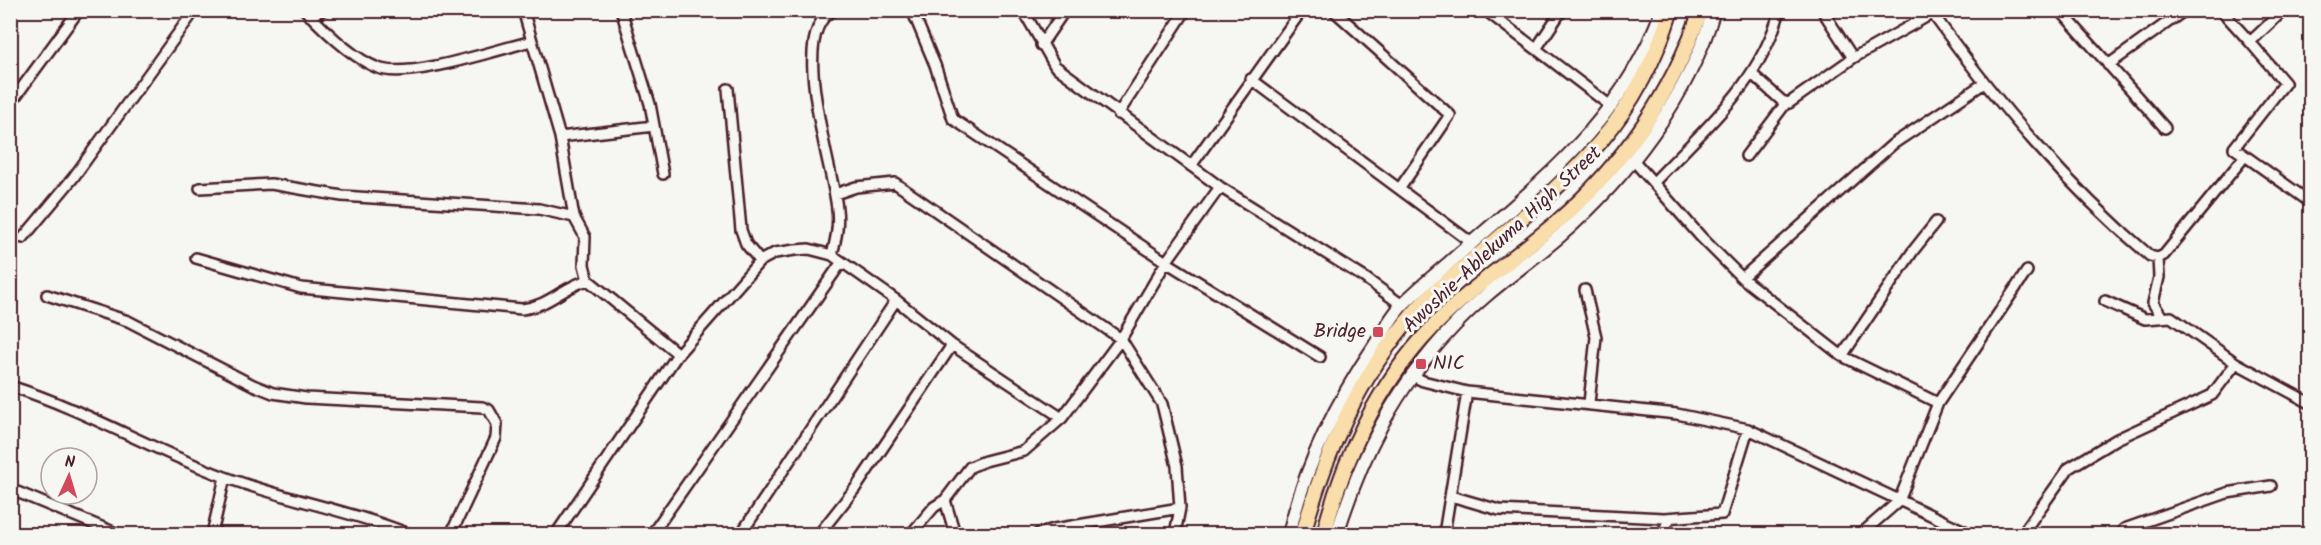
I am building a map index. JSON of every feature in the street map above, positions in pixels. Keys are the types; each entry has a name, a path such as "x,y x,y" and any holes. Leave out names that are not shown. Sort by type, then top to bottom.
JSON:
{"main road":[{"name":"Awoshie-Ablekuma High Street","path":"1303,534 1330,450 1371,370 1414,313 1442,285 1560,186 1609,134 1642,85 1671,10"},
{"name":"Awoshie-Ablekuma High Street","path":"1324,534 1332,503 1356,442 1399,369 1432,327 1466,295 1558,221 1606,175 1644,129 1671,82 1701,10"}],"street":[{"path":"10,104 79,10"},
{"path":"23,238 73,178 195,10"},
{"path":"308,13 323,10"},
{"path":"523,10 560,137 574,218 586,243 584,265 588,279 678,354"},
{"path":"621,10 650,104 663,174"},
{"path":"832,255 838,230 835,194 817,112 813,56 815,37 821,19 835,10"},
{"path":"912,10 935,65 951,118 1166,262 1320,357"},
{"path":"1023,10 1055,66 1220,187 1365,278 1402,305"},
{"path":"1041,45 1065,10"},
{"path":"1118,114 1186,10"},
{"path":"1191,166 1302,10"},
{"path":"1333,10 1450,115 1400,188"},
{"path":"1485,10 1612,107"},
{"path":"1536,49 1562,10"},
{"name":"Awoshie-Ablekuma High Street","path":"1289,534 1310,462 1332,415 1355,374 1402,305 1543,182 1612,107 1637,68 1662,10"},
{"name":"Awoshie-Ablekuma High Street","path":"1337,534 1358,471 1376,432 1411,375 1454,325 1562,234 1634,161 1663,119 1688,73 1709,28 1714,10"},
{"path":"1654,181 1733,101 1770,43 1780,10"},
{"path":"1822,10 1853,58"},
{"path":"2060,10 2165,128"},
{"path":"2108,65 2185,10"},
{"path":"2221,10 2285,83 2234,146 2310,202"},
{"path":"2250,42 2284,10"},
{"path":"1746,156 1786,103 1796,101 1853,58 1935,12 1983,84 2082,196 2150,256 2158,258 2164,255 2245,156"},
{"path":"308,13 329,35 377,68 388,71 422,68 532,41"},
{"path":"1752,74 1786,103"},
{"path":"1251,79 1472,243"},
{"path":"1742,278 1893,144 1983,84"},
{"path":"728,89 741,230 746,244 760,261"},
{"path":"560,137 654,126"},
{"path":"1634,161 1701,237 1742,278 1842,356 1938,403"},
{"path":"835,194 856,187 895,183 1121,339 1162,404 1177,466 1180,508 1175,534"},
{"path":"200,188 271,184 342,195 539,209 574,218"},
{"path":"911,534 934,507 945,500 970,468 985,461 1024,451 1062,418 1121,339 1166,262 1220,187"},
{"path":"1842,356 1936,222"},
{"path":"556,534 678,354 760,261 775,253 809,249 832,255 896,300 952,345 1062,418"},
{"path":"196,258 301,288 522,309 547,303 572,285 588,279"},
{"path":"2158,258 2159,277 2153,303 2162,317"},
{"path":"652,534 841,263"},
{"path":"1861,534 1899,501 1938,403 2027,271"},
{"path":"1585,290 1596,337 1589,403"},
{"path":"47,295 128,321 273,393 306,398 482,407 489,410 497,424 496,438 451,534"},
{"path":"746,532 896,300"},
{"path":"2105,301 2145,319 2171,317 2236,363 2310,403"},
{"path":"819,534 857,486 952,345"},
{"path":"2022,534 2069,468 2117,439 2212,395 2236,363"},
{"path":"1411,375 1423,381 1467,392 1677,414 1748,429 1971,534"},
{"path":"10,386 45,397 117,427 225,477 409,534"},
{"path":"1444,534 1467,392"},
{"path":"1451,496 1498,510 1670,518 1723,513 1748,429"},
{"path":"212,534 225,477"},
{"path":"2120,534 2124,529 2227,493 2271,486"},
{"path":"10,489 118,534"},
{"path":"945,500 955,534"},
{"path":"1038,534 1054,529 1180,508"},
{"path":"1662,534 1670,518"}],"place":[{"name":"Bridge","path":"1378,332"},
{"name":"NIC","path":"1421,364"}]}
